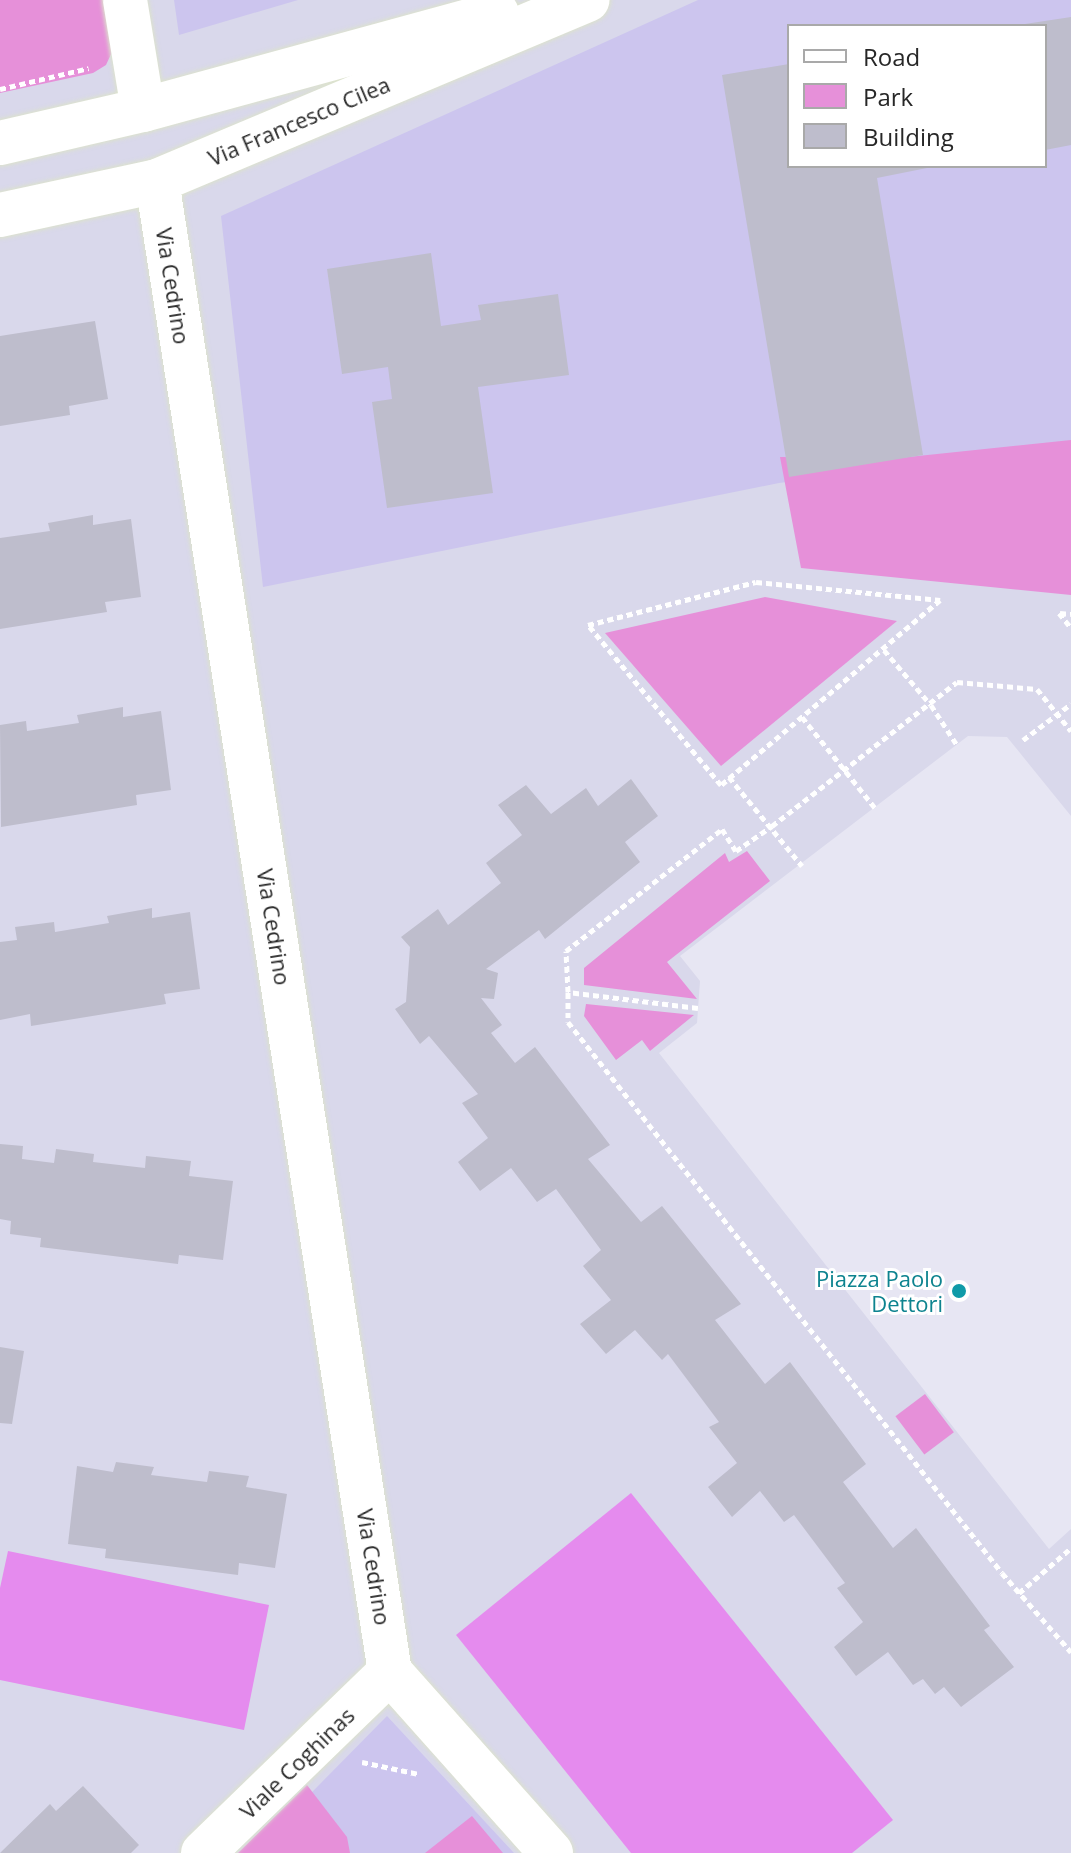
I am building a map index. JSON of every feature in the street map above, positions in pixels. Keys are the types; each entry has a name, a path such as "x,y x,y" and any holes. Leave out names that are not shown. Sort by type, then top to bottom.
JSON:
{"street":[{"path":"125,0 143,110"},
{"name":"Via Francesco Cilea","path":"0,143 143,110 544,0"},
{"name":"Via Francesco Cilea","path":"0,215 157,181 588,0"},
{"name":"Via Cedrino","path":"157,181 390,1672"},
{"path":"390,1672 551,1853"},
{"name":"Viale Coghinas","path":"203,1853 390,1672"}],"path":[{"path":"756,582 940,600 884,650 721,785 588,625 756,582"},
{"path":"1071,614 1059,613 1071,628"},
{"path":"884,650 931,705 957,745"},
{"path":"1071,731 1037,689 957,682 931,705 736,851 722,829 566,951 568,1022 1019,1593 1071,1652"},
{"path":"1023,740 1071,704"},
{"path":"802,717 876,809"},
{"path":"729,777 802,866"},
{"path":"568,992 698,1008"},
{"path":"1019,1593 1071,1548"}],"shaded area":[{"path":"174,0 298,0 179,35"},
{"path":"698,0 1071,0 1071,445 779,483 263,587 221,216"},
{"name":"Piazza Paolo Dettori","path":"968,736 1007,737 1071,816 1071,1529 1049,1549 659,1053 697,1023 700,981 680,956"},
{"path":"631,1493 893,1820 852,1853 631,1853 456,1635"},
{"path":"8,1551 269,1605 244,1730 0,1680 0,1588"},
{"path":"387,1716 514,1853 252,1853"}],"green space":[{"path":"0,0 105,0 113,50 106,65 93,73 0,93"},
{"path":"1071,440 1071,595 801,568 780,457 899,458"},
{"path":"765,597 897,621 721,766 605,633"},
{"path":"747,851 770,881 667,962 697,999 584,985 584,968 725,853 729,862"},
{"path":"586,1004 694,1015 650,1051 642,1040 616,1060 584,1016"},
{"path":"925,1394 954,1432 924,1455 895,1416"},
{"path":"307,1785 347,1837 350,1853 238,1853"},
{"path":"472,1816 503,1853 425,1853"}],"building":[{"path":"1071,17 1071,145 1047,150 1047,24 1025,24"},
{"path":"787,64 787,168 927,168 877,178 923,455 789,477 722,75"},
{"path":"431,253 441,326 481,320 478,305 558,294 569,375 478,387 493,493 387,508 372,402 392,399 388,367 342,374 327,269"},
{"path":"95,321 108,399 69,406 70,415 0,426 0,336"},
{"path":"93,515 93,525 131,519 141,597 105,602 107,612 0,629 0,538 50,531 48,523"},
{"path":"123,707 123,717 161,711 171,790 136,795 137,805 1,827 0,725 26,721 27,731 79,723 77,715"},
{"path":"631,779 658,816 625,842 640,862 545,939 539,930 486,969 498,973 494,999 481,998 502,1025 491,1033 515,1063 535,1047 610,1145 588,1159 641,1222 662,1206 741,1304 715,1320 765,1384 790,1362 866,1464 843,1482 893,1548 916,1528 990,1626 984,1630 1014,1667 961,1707 944,1687 935,1694 923,1679 913,1685 888,1652 856,1676 834,1647 863,1622 837,1588 845,1583 794,1515 784,1522 760,1491 732,1517 708,1487 737,1463 709,1427 719,1422 668,1354 662,1360 635,1330 606,1354 580,1324 611,1300 583,1266 601,1250 556,1189 537,1202 511,1168 480,1191 458,1162 488,1138 462,1103 478,1094 429,1036 420,1044 395,1009 406,1002 410,947 401,937 438,909 448,925 501,883 486,863 522,835 498,805 526,785 551,814 586,788 598,806"},
{"path":"152,908 152,918 190,912 200,989 164,994 166,1004 31,1026 30,1014 0,1020 0,942 17,940 15,927 54,922 55,932 109,923 107,916"},
{"path":"0,1144 23,1146 22,1159 54,1163 56,1149 94,1154 93,1162 145,1168 146,1156 191,1161 189,1176 233,1181 223,1260 179,1255 178,1264 40,1247 41,1238 10,1234 11,1221 0,1219"},
{"path":"0,1347 24,1351 12,1424 0,1423"},
{"path":"116,1462 154,1467 151,1475 207,1482 209,1471 249,1476 246,1487 287,1494 275,1568 239,1563 238,1575 105,1558 106,1549 68,1544 77,1466 113,1472"},
{"path":"83,1786 139,1845 131,1853 0,1853 50,1804 56,1811"}],"place":[{"name":"Piazza Paolo Dettori","path":"959,1291"}]}
